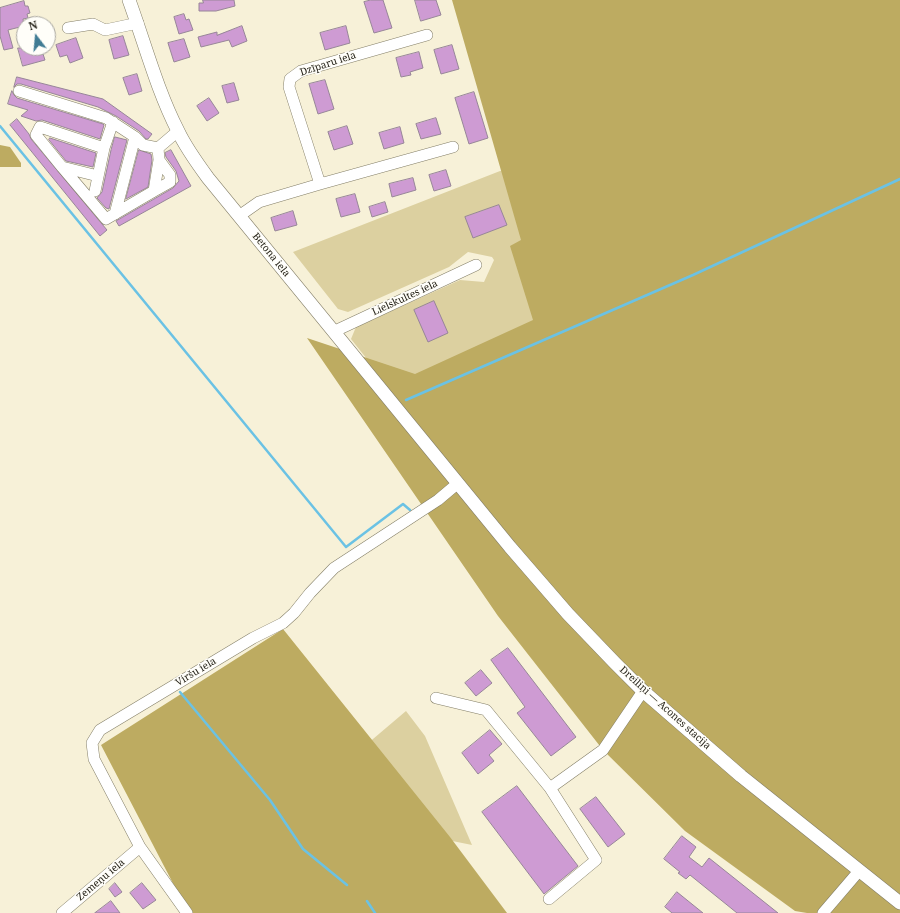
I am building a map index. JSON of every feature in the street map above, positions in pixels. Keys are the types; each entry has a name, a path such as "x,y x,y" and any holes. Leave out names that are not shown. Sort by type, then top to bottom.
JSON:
{"main road":[{"name":"Betona iela","path":"129,0 158,82 178,131 189,151 208,178 335,331 458,484"},
{"name":"Dreiliņi — Acones stacija","path":"458,484 568,614 643,691 741,776 900,903"}],"street":[{"path":"68,28 93,24 105,30 138,22"},
{"name":"Dzīparu iela","path":"320,184 288,87 290,79 300,72 427,35"},
{"path":"19,91 106,118 143,145 158,148"},
{"path":"95,191 104,148 113,122"},
{"path":"104,148 40,128 36,135 106,219 154,190 159,160 158,148"},
{"path":"158,148 178,131"},
{"path":"115,214 135,138"},
{"path":"239,216 259,202 453,147"},
{"path":"62,167 98,176"},
{"name":"Lielskultes iela","path":"335,331 476,265"},
{"name":"Viršu iela","path":"187,913 140,847 94,759 92,743 100,730 253,638 282,623 294,613 310,592 334,568 438,500 458,484"},
{"path":"550,788 603,750 643,691"},
{"path":"436,698 486,710 550,788 596,860 549,899"},
{"name":"Zemeņu iela","path":"62,913 140,847"},
{"path":"823,913 859,871"}],"shaded area":[{"path":"452,0 900,0 900,913 807,913 795,911 685,831 603,750 498,616 307,338 415,374 533,320 510,246 521,240"},
{"path":"0,145 10,147 21,163 21,167 0,167"},
{"path":"500,171 505,171 549,314 394,393 351,339 356,327 460,280 484,282 494,260 492,257 468,252 449,267 348,312 338,309 293,252"},
{"path":"283,629 450,837 507,913 193,913 177,891 101,745"},
{"path":"406,711 425,736 472,845 423,835 189,895"}],"building":[{"path":"203,0 234,0 235,6 216,11 199,11 199,3 203,3"},
{"path":"371,0 383,0 392,28 374,33 364,2"},
{"path":"415,0 436,0 441,15 421,21"},
{"path":"24,1 25,6 28,6 30,13 27,14 28,16 16,16 16,28 8,30 13,48 4,50 0,36 0,8"},
{"path":"184,14 186,20 189,19 193,30 179,34 174,17"},
{"path":"242,26 247,41 232,47 229,40 201,47 198,37 217,32 217,35"},
{"path":"346,26 350,43 325,50 320,33"},
{"path":"123,36 129,55 114,59 109,40"},
{"path":"76,38 83,58 70,63 67,55 60,57 56,45"},
{"path":"184,39 190,57 174,62 168,43"},
{"path":"452,45 459,69 441,74 434,50"},
{"path":"419,52 423,68 410,72 411,75 401,77 396,58"},
{"path":"20,56 44,56 45,60 23,66"},
{"path":"137,74 142,91 129,95 123,78"},
{"path":"17,77 103,99 152,134 148,139 146,139 139,131 116,116 98,107 21,84 17,84 14,87"},
{"path":"325,80 334,109 318,114 309,84"},
{"path":"234,83 239,100 227,103 222,86"},
{"path":"12,91 17,98 103,124 100,139 42,120 36,121 21,116 28,110 8,104"},
{"path":"474,92 488,138 469,144 455,98"},
{"path":"209,98 219,113 207,121 197,106"},
{"path":"436,118 441,134 421,139 416,124"},
{"path":"17,119 29,134 31,139 107,230 100,236 10,125"},
{"path":"347,126 353,144 334,150 328,132"},
{"path":"400,127 404,143 384,149 379,133"},
{"path":"115,137 127,140 109,209 106,208 97,198 102,192"},
{"path":"50,138 96,153 93,167 66,161 49,140"},
{"path":"139,150 151,154 152,160 148,187 126,199"},
{"path":"171,150 191,186 119,226 116,221 173,188 179,181 176,171 166,157 165,153"},
{"path":"446,170 451,186 434,191 429,175"},
{"path":"413,178 416,190 392,197 389,184"},
{"path":"355,194 360,212 341,217 336,199"},
{"path":"385,202 388,212 372,217 369,207"},
{"path":"499,205 507,225 473,238 465,217"},
{"path":"293,211 297,225 275,231 271,218"},
{"path":"434,301 448,333 428,342 414,310"},
{"path":"508,648 576,737 551,756 517,713 525,707 491,660"},
{"path":"481,670 492,683 476,696 465,683"},
{"path":"490,730 502,744 489,755 494,761 478,774 462,753"},
{"path":"517,786 578,866 544,894 482,812"},
{"path":"596,797 625,834 608,847 580,809"},
{"path":"682,836 696,847 689,857 702,867 709,858 778,913 737,913 690,875 686,879 678,873 680,872 664,859"},
{"path":"115,883 122,892 115,897 109,889"},
{"path":"142,883 156,900 143,909 130,893"},
{"path":"677,892 703,913 672,913 665,907"},
{"path":"111,901 120,913 95,913"}],"waterway":[{"path":"0,126 346,547 403,504 410,510"},
{"path":"406,400 693,275 900,179"},
{"path":"180,692 270,800 303,849 347,885"},
{"path":"367,901 375,913"}]}
